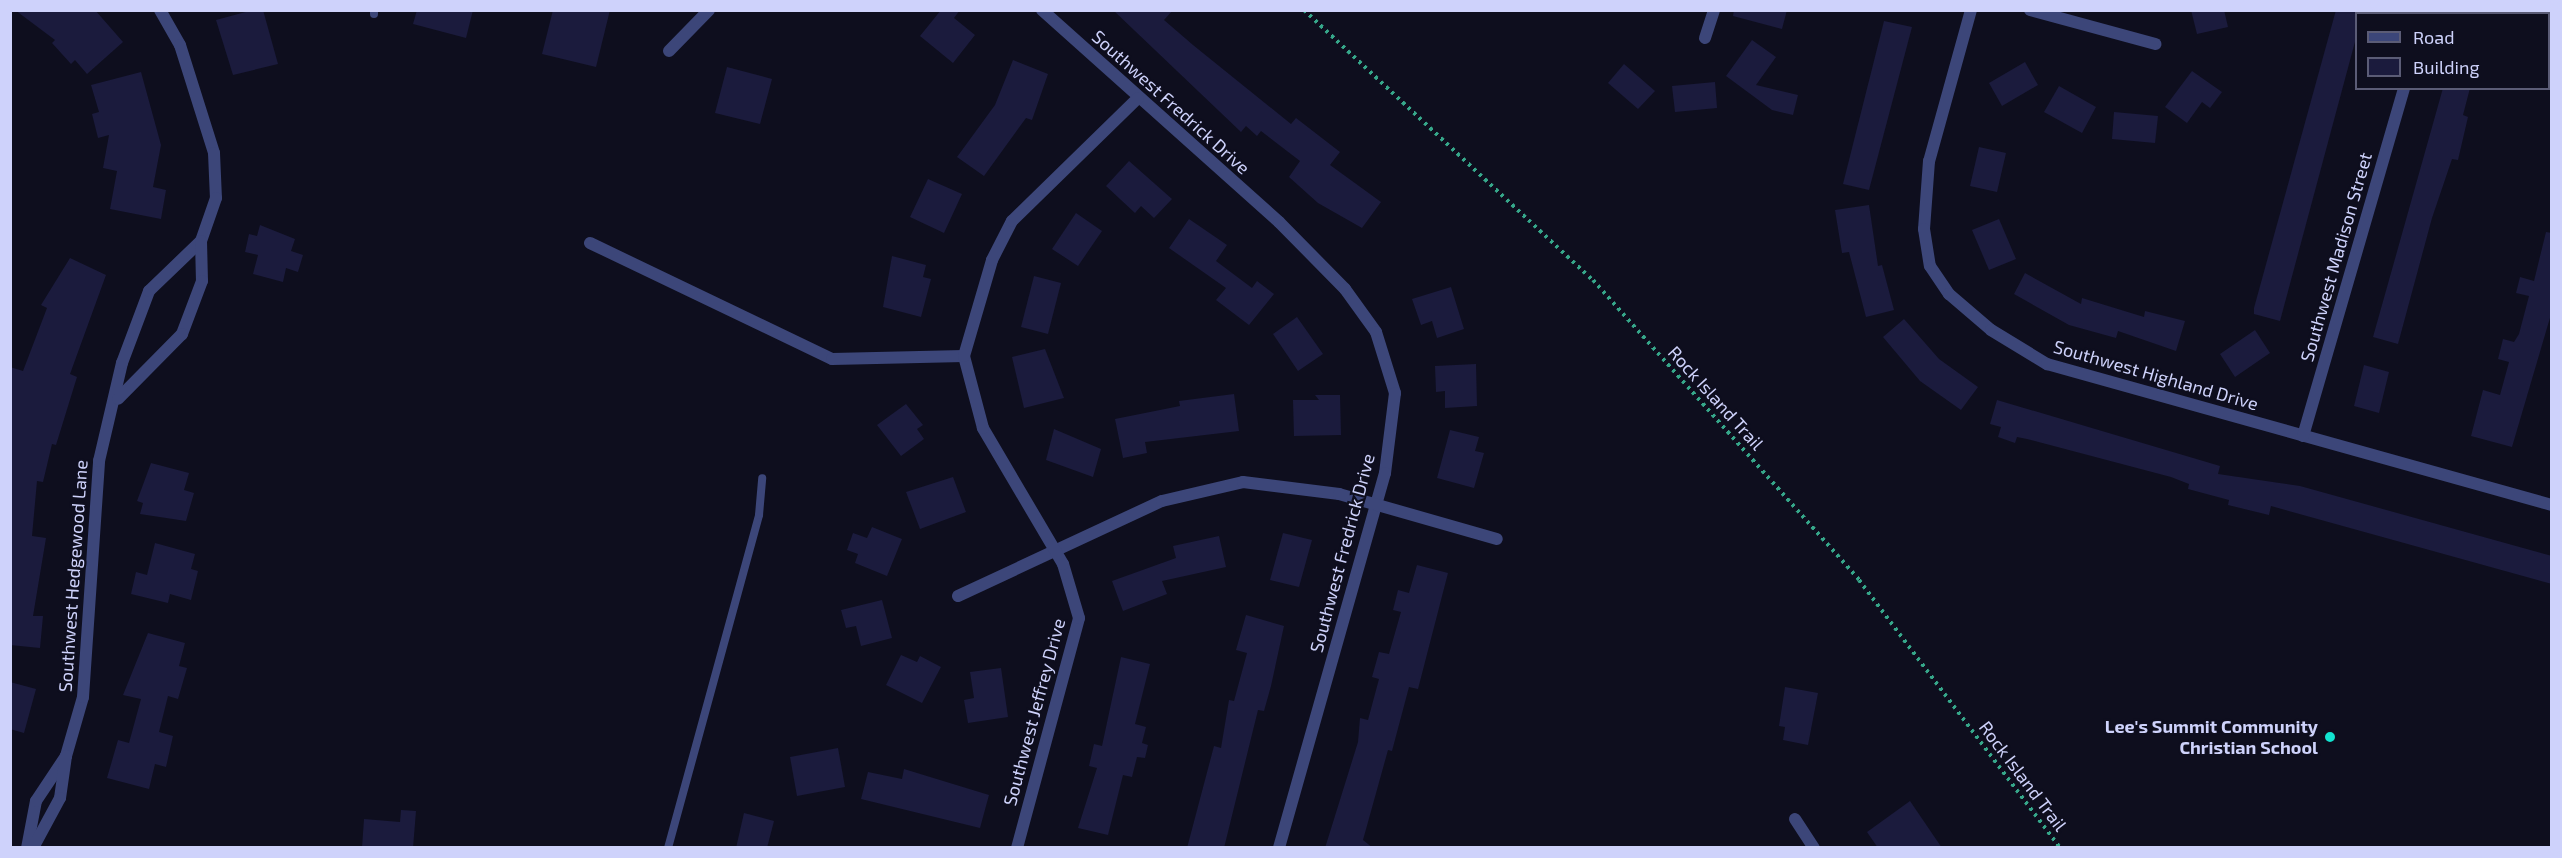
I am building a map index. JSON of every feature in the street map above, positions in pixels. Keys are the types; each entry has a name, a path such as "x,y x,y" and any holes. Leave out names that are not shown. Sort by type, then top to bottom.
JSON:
{"street":[{"name":"Southwest Hedgewood Lane","path":"118,399 182,334 202,281 201,241 216,198 214,153 180,45 160,10"},
{"path":"669,51 709,10"},
{"name":"Southwest Fredrick Drive","path":"1042,10 1279,222 1345,289 1376,332 1395,393 1376,505 1280,848"},
{"path":"1705,38 1714,10"},
{"name":"Southwest Highland Drive","path":"1971,10 1929,161 1924,229 1930,266 1949,294 1991,330 2047,364 2552,505"},
{"path":"2030,10 2155,44"},
{"name":"Southwest Madison Street","path":"2303,436 2403,90"},
{"path":"590,243 832,359 963,356 992,260 1012,221 1138,98"},
{"name":"Southwest Hedgewood Lane","path":"33,848 60,798 66,756 83,697 99,461 118,399 131,329 149,291 201,241"},
{"name":"Southwest Jeffrey Drive","path":"963,356 983,428 1055,549 1079,618 1017,848"},
{"path":"958,596 1162,501 1243,482 1283,483 1376,505 1497,539"},
{"name":"Southwest Hedgewood Lane","path":"27,848 36,801 66,756"},
{"path":"1796,819 1814,848"}],"lane":[{"path":"668,848 759,515 762,478"}],"path":[{"name":"Rock Island Trail","path":"1304,10 1593,280 1859,580 2060,848"}],"building":[{"path":"15,10 95,10 123,42 87,74 75,60 71,64 52,43 55,40"},
{"path":"253,10 263,10 278,64 233,75 216,20"},
{"path":"417,10 473,10 466,38 413,24"},
{"path":"553,10 610,10 596,67 542,54"},
{"path":"941,10 960,10 954,18 975,35 953,63 920,36"},
{"path":"1113,10 1173,10 1164,20 1193,45 1291,124 1296,118 1340,152 1330,165 1381,202 1362,228 1318,203 1289,177 1300,161 1261,131 1257,136 1246,126 1241,132"},
{"path":"1734,10 1787,10 1782,29 1733,16"},
{"path":"2191,10 2224,10 2228,27 2197,34"},
{"path":"2336,10 2356,10 2355,42 2280,321 2254,314"},
{"path":"1884,21 1912,27 1869,190 1843,184"},
{"path":"1752,40 1776,57 1756,85 1798,95 1793,115 1772,110 1726,76"},
{"path":"1013,60 1048,74 1032,120 1026,118 984,176 957,157 995,105"},
{"path":"2025,62 2038,85 2002,106 1989,83"},
{"path":"1624,64 1655,91 1638,109 1608,83"},
{"path":"727,67 772,79 760,124 715,113"},
{"path":"2192,71 2222,92 2210,108 2202,102 2187,123 2165,107"},
{"path":"141,72 161,145 153,187 166,190 161,219 110,209 117,171 103,168 109,135 98,138 92,114 99,112 91,85"},
{"path":"1715,82 1717,108 1675,112 1672,86"},
{"path":"2059,86 2096,107 2082,133 2044,112"},
{"path":"2442,90 2469,90 2463,115 2468,117 2458,160 2452,159 2432,218 2398,344 2373,337"},
{"path":"2114,112 2158,116 2155,143 2112,139"},
{"path":"1979,147 2006,153 1997,192 1970,186"},
{"path":"1129,161 1172,199 1154,218 1141,206 1135,213 1106,186"},
{"path":"928,179 962,194 944,233 910,217"},
{"path":"1869,205 1878,266 1882,265 1894,310 1866,317 1849,252 1842,253 1835,210"},
{"path":"1076,213 1102,231 1078,266 1052,249"},
{"path":"1189,219 1227,245 1216,261 1252,288 1257,281 1274,294 1249,325 1216,300 1226,288 1169,248"},
{"path":"1999,219 2016,259 1989,270 1972,230"},
{"path":"260,225 295,239 291,251 303,255 298,272 286,268 283,282 253,274 258,255 245,252 249,234 257,236"},
{"path":"2546,232 2552,233 2552,311 2512,447 2471,436 2483,390 2500,395 2509,362 2498,359 2503,339 2514,342 2519,334 2529,296 2516,293 2520,277 2534,281"},
{"path":"892,256 926,265 923,277 931,279 921,317 883,307"},
{"path":"70,258 106,275 70,374 77,377 56,445 52,444 43,482 37,481 32,536 46,538 33,616 43,616 40,648 10,645 10,367 23,371 47,308 41,305"},
{"path":"2025,273 2081,304 2082,298 2144,317 2145,311 2185,321 2176,351 2118,331 2116,338 2069,325 2014,294"},
{"path":"1034,276 1061,283 1048,334 1021,327"},
{"path":"1451,287 1464,329 1437,338 1432,321 1421,325 1412,299"},
{"path":"1297,317 1323,354 1298,371 1273,334"},
{"path":"1904,319 1939,359 1978,387 1961,410 1920,381 1883,337"},
{"path":"2255,330 2270,353 2235,377 2220,354"},
{"path":"1045,349 1064,398 1024,408 1012,357"},
{"path":"1476,364 1477,406 1445,408 1445,391 1436,392 1435,366"},
{"path":"2364,365 2389,372 2379,413 2354,406"},
{"path":"1234,394 1239,431 1145,442 1147,453 1123,458 1115,419 1180,406 1179,401"},
{"path":"1315,395 1340,395 1341,435 1294,436 1293,400 1319,400"},
{"path":"1997,400 2220,466 2218,474 2300,486 2552,556 2552,584 2271,506 2269,515 2228,505 2229,500 2188,489 2189,484 2171,477 2027,439 2017,437 2015,443 1998,437 2001,427 1990,424"},
{"path":"906,404 923,425 917,429 924,439 901,456 877,425"},
{"path":"1054,429 1101,449 1093,477 1046,460"},
{"path":"1450,430 1479,437 1475,451 1484,453 1474,488 1437,478"},
{"path":"151,463 189,473 184,490 194,493 186,521 140,514 143,503 137,501"},
{"path":"953,477 966,512 920,529 906,492"},
{"path":"872,527 902,539 887,576 855,563 858,554 847,550 853,533 867,538"},
{"path":"1283,533 1312,540 1299,587 1270,580"},
{"path":"1219,536 1226,567 1162,581 1167,594 1123,611 1112,581 1176,558 1173,546"},
{"path":"155,543 195,554 191,569 198,571 191,600 170,594 168,603 131,594 136,572 147,575"},
{"path":"1417,565 1448,573 1418,689 1409,687 1392,751 1388,750 1363,840 1373,848 1325,848 1358,742 1360,718 1368,720 1379,679 1372,677 1379,652 1389,654 1401,612 1393,610 1398,590 1409,593"},
{"path":"882,600 892,638 861,646 856,626 846,628 841,610"},
{"path":"1246,615 1284,626 1271,686 1264,711 1258,710 1224,848 1187,848 1214,746 1221,748 1229,700 1234,701 1247,653 1236,650"},
{"path":"148,633 185,643 179,666 187,668 178,699 168,696 159,732 173,736 166,767 155,764 149,789 107,778 118,740 129,743 141,699 123,695"},
{"path":"901,655 917,662 920,656 941,667 922,703 886,685"},
{"path":"1121,657 1150,664 1135,724 1146,727 1142,743 1148,745 1145,758 1137,757 1132,777 1123,775 1108,835 1078,828 1097,768 1089,766 1094,744 1102,746"},
{"path":"1001,668 1008,717 968,723 964,700 974,698 970,672"},
{"path":"10,682 36,689 24,733 10,729"},
{"path":"1785,687 1818,693 1808,745 1783,740 1785,727 1779,726"},
{"path":"838,748 845,787 797,796 790,757"},
{"path":"904,769 989,795 980,828 861,799 868,772 902,779"},
{"path":"1910,801 1942,848 1878,848 1867,832"},
{"path":"401,810 416,811 413,848 362,848 364,819 400,822"},
{"path":"744,813 774,821 767,848 736,848"}],"place":[{"name":"Lee's Summit Community Christian School","path":"2330,737"}]}
